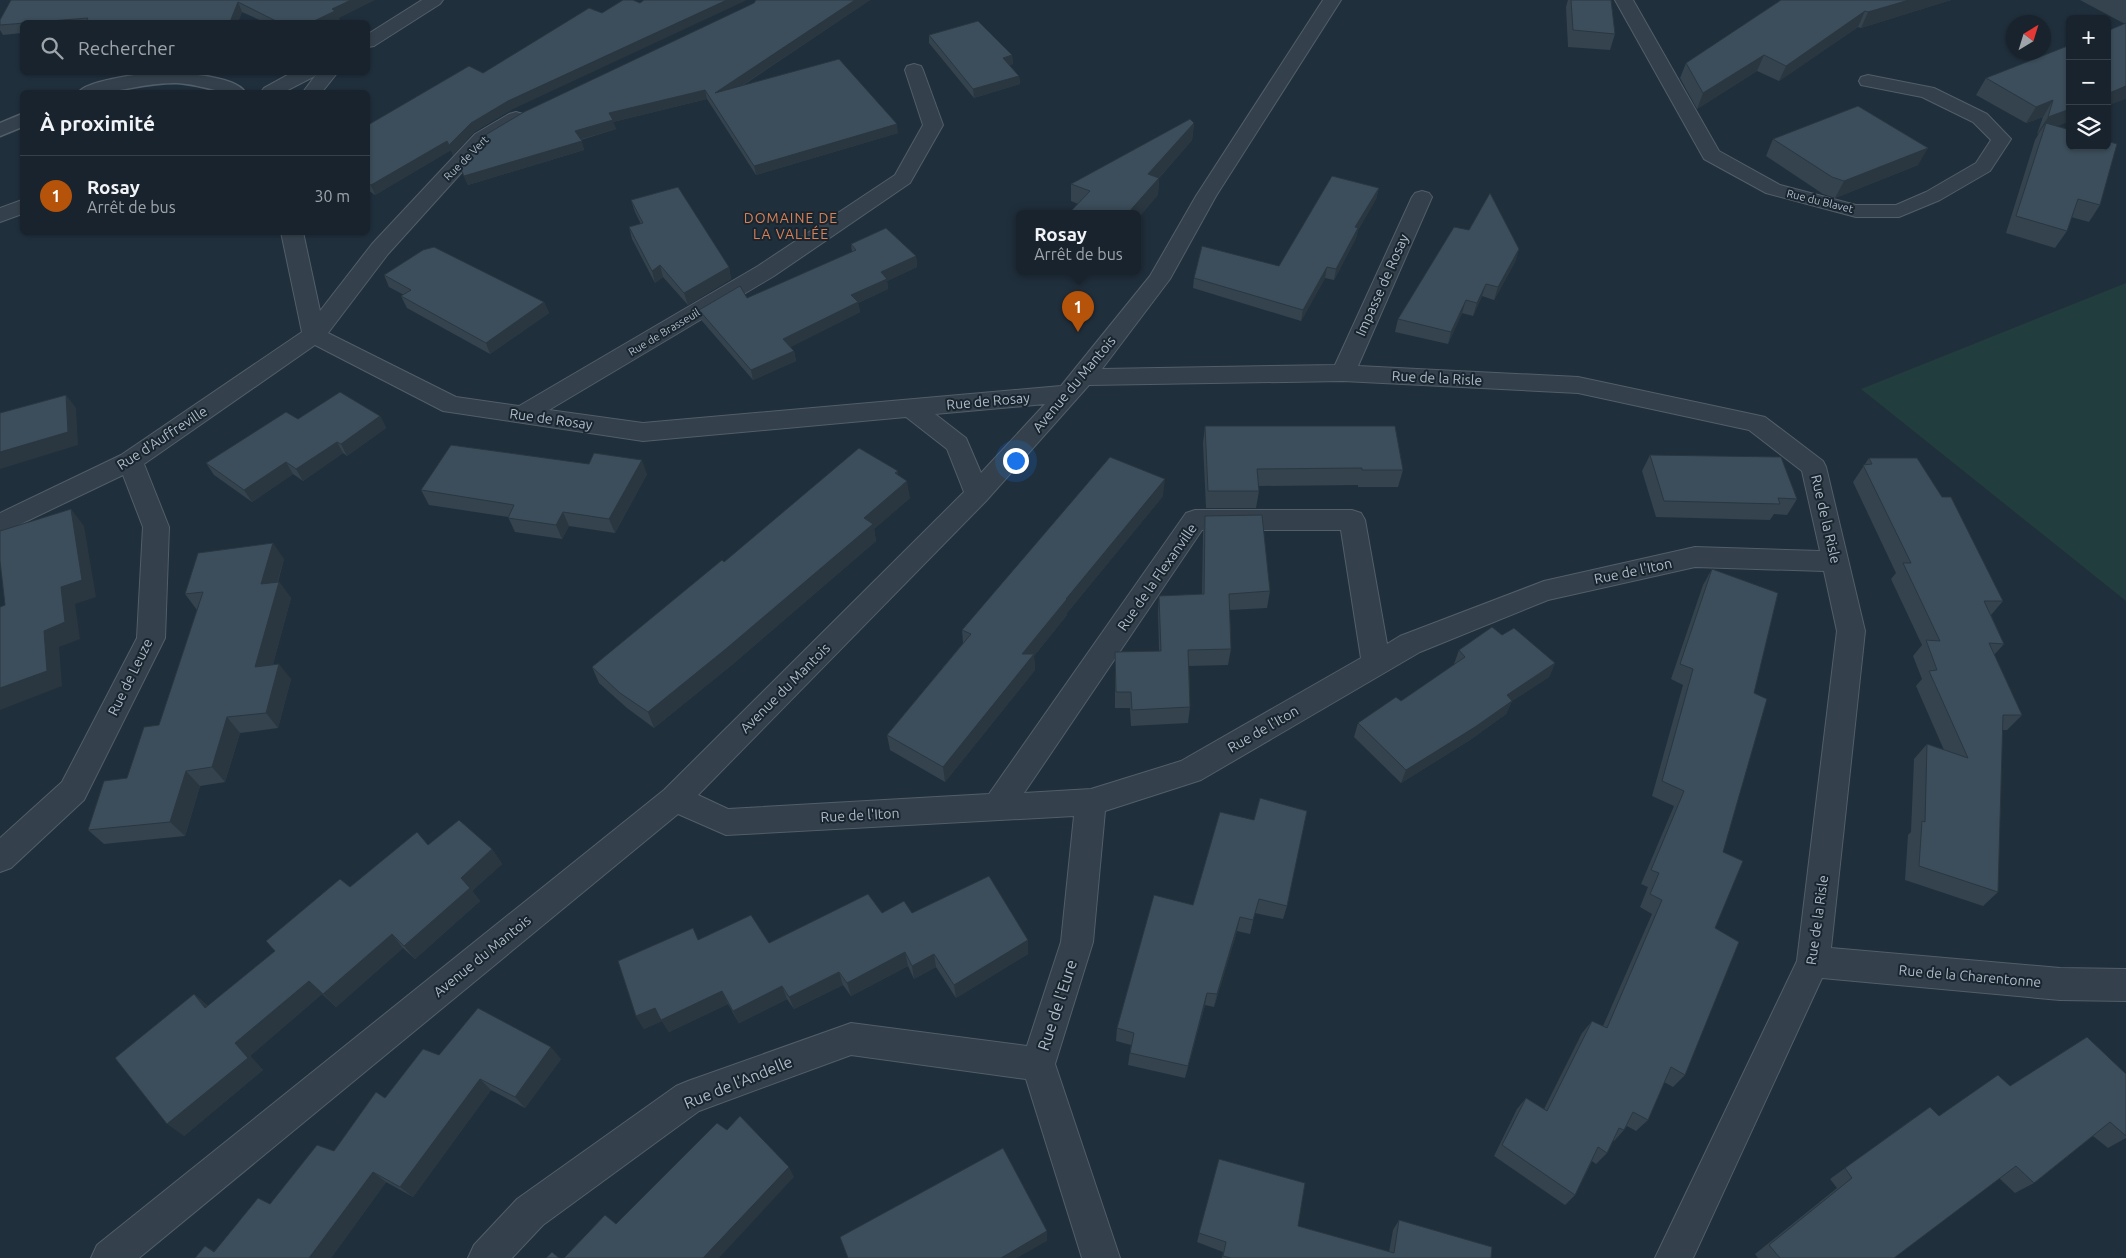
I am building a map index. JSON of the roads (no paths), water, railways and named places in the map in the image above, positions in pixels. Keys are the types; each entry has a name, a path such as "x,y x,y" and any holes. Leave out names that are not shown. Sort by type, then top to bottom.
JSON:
{"street":[{"path":"370,41 434,0"},
{"name":"Avenue du Mantois","path":"110,1258 675,799 977,494 1075,386 1159,279 1206,196 1332,0"},
{"name":"Rue du Blavet","path":"1624,0 1711,155 1774,189 1856,211 1900,211 1933,196 1983,167 2001,139 1980,118 1927,92 1868,81"},
{"name":"Rue de Brasseuil","path":"523,415 766,271 903,179 933,125 914,70"},
{"path":"275,90 302,75"},
{"path":"314,90 326,75"},
{"name":"Rue de Vert","path":"314,335 380,249 482,138 537,107"},
{"name":"Impasse de Rosay","path":"1343,373 1422,197"},
{"path":"0,216 20,207"},
{"path":"293,235 314,335"},
{"name":"Rue de Rosay","path":"314,335 451,405 643,432 909,407 1075,386"},
{"name":"Rue d'Auffreville","path":"0,524 130,461 314,335"},
{"name":"Rue de la Risle","path":"1075,386 1343,373 1578,385 1756,423 1814,467 1851,631 1813,962 1674,1258"},
{"name":"Rue de Rosay","path":"909,407 957,444 977,494"},
{"name":"Rue de Leuze","path":"0,858 73,791 151,638 156,527 130,461"},
{"name":"Rue de la Flexanville","path":"996,808 1195,520 1352,520 1376,664"},
{"name":"Rue de l'Iton","path":"675,799 726,822 1090,802 1190,771 1410,644 1544,590 1695,558 1836,562"},
{"name":"Rue de l'Eure","path":"1090,802 1077,942 1038,1064 1101,1258"},
{"name":"Rue de la Charentonne","path":"1813,962 2060,984 2126,985"},
{"name":"Rue de l'Andelle","path":"487,1258 530,1212 688,1098 851,1039 1038,1064"}],"lane":[{"path":"95,90 122,82 156,77 194,79 233,90"},
{"path":"0,130 20,121"}],"place":[{"name":"Rosay","path":"1078,332"}],"district":[{"name":"DOMAINE DE LA VALLÉE","path":"791,226"}]}
